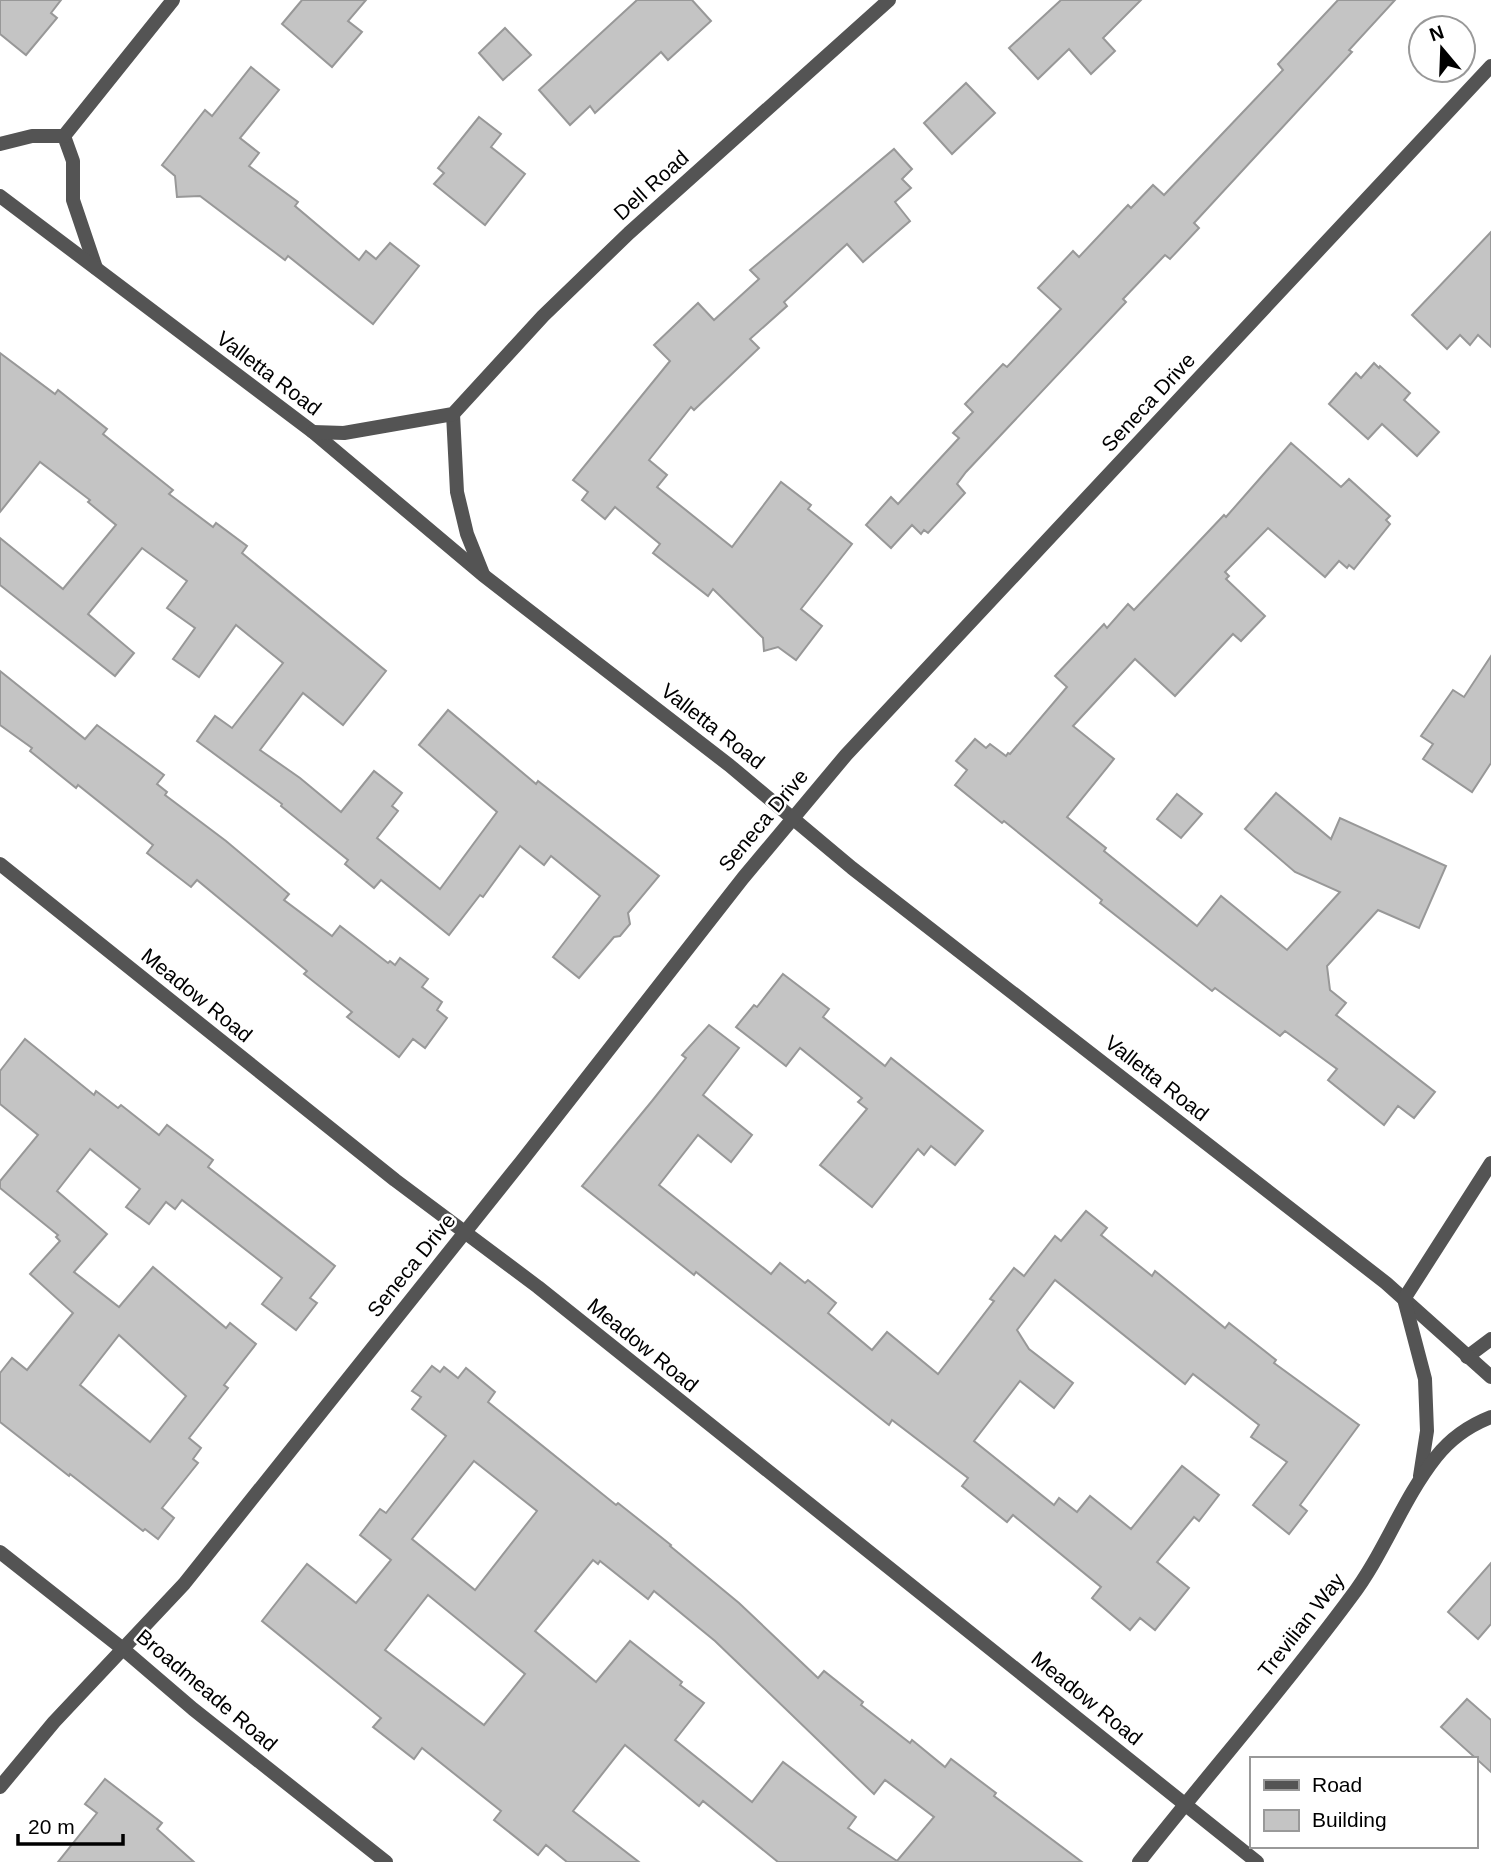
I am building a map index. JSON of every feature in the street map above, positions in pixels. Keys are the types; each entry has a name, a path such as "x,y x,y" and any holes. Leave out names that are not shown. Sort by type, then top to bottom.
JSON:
{"street":[{"path":"64,136 173,0"},
{"name":"Dell Road","path":"453,414 542,316 619,242 890,0"},
{"name":"Seneca Drive","path":"0,1787 54,1722 184,1584 792,817 846,755 1491,66"},
{"path":"0,144 32,136 64,136"},
{"path":"64,136 73,161 74,200 97,270"},
{"name":"Valletta Road","path":"0,196 313,432 483,575 729,765 852,868 1404,1299 1491,1377"},
{"path":"313,432 344,433 453,414 457,492 467,534 483,575"},
{"name":"Meadow Road","path":"0,864 464,1233 538,1287 1257,1862"},
{"path":"1419,1482 1427,1431 1425,1378 1404,1299 1491,1163"},
{"path":"1467,1357 1491,1339"},
{"name":"Trevilian Way","path":"1139,1862 1353,1595 1419,1482 1453,1437 1491,1417"},
{"name":"Broadmeade Road","path":"0,1552 386,1862"}],"building":[{"path":"0,0 61,0 51,13 57,18 26,55 0,34"},
{"path":"302,0 366,0 348,21 362,32 332,67 282,24"},
{"path":"637,0 692,0 711,21 668,60 661,52 595,113 590,106 570,125 539,90"},
{"path":"1061,0 1141,0 1103,38 1115,51 1091,74 1069,49 1038,79 1009,48"},
{"path":"1338,0 1395,0 1349,50 1352,52 1194,223 1199,228 1170,259 1165,255 1123,299 1126,302 966,472 957,484 965,493 928,533 924,530 921,534 912,525 891,548 866,525 891,497 898,504 959,438 953,433 973,412 965,404 1003,364 1007,367 1061,309 1038,288 1073,251 1079,257 1128,205 1131,208 1153,185 1164,195 1283,70 1278,64"},
{"path":"505,28 531,55 503,80 479,53"},
{"path":"251,67 279,90 240,138 259,153 249,166 298,202 295,206 359,260 366,251 376,259 390,243 419,266 373,324 288,256 285,260 200,196 177,197 175,176 162,165 205,110 212,116"},
{"path":"966,83 995,113 952,154 924,123"},
{"path":"479,117 501,134 491,147 525,174 485,225 434,184 444,173 438,168"},
{"path":"894,149 912,169 902,179 911,188 895,202 910,221 863,262 847,244 784,302 787,306 750,339 759,348 694,410 691,407 649,460 667,475 657,487 732,547 781,482 811,505 808,509 852,544 801,609 822,626 796,660 778,647 764,651 763,638 713,589 708,596 653,553 660,544 615,507 605,519 582,500 588,492 573,480 670,361 654,345 698,303 714,320 759,279 750,270"},
{"path":"1491,232 1491,347 1478,335 1470,345 1460,335 1447,349 1412,315"},
{"path":"0,353 55,394 58,390 107,429 103,434 173,490 169,494 213,527 216,523 247,546 242,553 386,671 343,725 303,693 260,750 341,812 374,771 402,793 392,806 398,811 377,838 440,889 497,812 419,745 448,710 536,784 538,781 659,876 628,913 630,924 620,936 614,937 579,978 553,957 600,896 551,856 544,865 520,846 483,897 480,895 449,935 381,880 374,888 345,864 348,860 281,806 282,804 197,741 215,716 232,728 283,663 236,625 199,677 173,659 195,628 167,608 187,581 142,548 88,614 134,653 115,676 0,585 0,538 63,589 116,525 88,502 90,500 40,462 0,512"},
{"path":"1374,363 1410,393 1404,400 1439,432 1417,456 1382,424 1368,439 1329,404 1356,373 1361,378"},
{"path":"1291,443 1341,487 1349,479 1390,516 1386,520 1390,524 1354,569 1349,565 1347,568 1339,561 1325,577 1268,528 1225,572 1229,576 1226,579 1265,616 1241,641 1233,634 1175,696 1135,659 1073,726 1114,759 1067,817 1106,848 1104,851 1197,926 1221,896 1287,950 1340,892 1295,872 1245,829 1276,793 1331,839 1340,818 1446,866 1419,928 1378,910 1327,966 1330,990 1346,1003 1336,1015 1435,1092 1414,1118 1398,1106 1384,1125 1328,1080 1337,1069 1285,1031 1280,1036 1215,988 1212,991 1100,903 1102,900 1004,821 1002,823 955,785 967,770 956,761 975,739 986,748 990,744 1006,756 1010,754 1067,687 1055,676 1104,624 1107,628 1128,604 1134,610 1224,515 1226,517"},
{"path":"1491,656 1491,763 1472,792 1423,759 1433,744 1421,736 1453,690 1464,697"},
{"path":"0,671 85,739 97,725 164,775 157,784 167,792 165,795 226,841 289,894 284,900 332,936 340,926 388,963 390,961 395,965 400,958 428,979 422,987 442,1002 437,1010 447,1018 425,1048 413,1039 399,1057 347,1017 352,1012 304,974 307,971 197,880 191,887 147,853 153,845 78,785 76,788 30,751 32,748 0,725"},
{"path":"1177,794 1202,814 1181,838 1157,819"},
{"path":"783,974 829,1009 823,1017 885,1066 891,1058 983,1131 955,1165 931,1146 924,1155 918,1149 872,1207 820,1165 867,1109 858,1102 862,1098 800,1048 786,1066 736,1027 754,1005 757,1007"},
{"path":"709,1025 739,1048 703,1095 752,1135 731,1162 698,1135 659,1185 771,1274 780,1263 805,1283 808,1280 836,1303 828,1313 872,1350 887,1332 938,1374 994,1301 990,1299 1014,1268 1024,1276 1055,1236 1061,1241 1086,1211 1107,1228 1101,1235 1152,1276 1155,1271 1225,1328 1229,1323 1276,1360 1274,1363 1359,1425 1300,1505 1307,1511 1289,1534 1253,1505 1287,1462 1251,1437 1259,1425 1193,1374 1185,1384 1055,1280 1017,1330 1029,1349 1073,1383 1054,1408 1020,1381 974,1441 1054,1505 1059,1498 1077,1512 1090,1496 1131,1529 1182,1466 1219,1495 1199,1521 1194,1517 1157,1562 1189,1588 1155,1630 1140,1618 1130,1630 1092,1598 1101,1587 1013,1515 1007,1522 962,1486 968,1478 892,1420 889,1425 696,1272 694,1275 582,1186 686,1058 682,1055"},
{"path":"25,1039 94,1095 96,1091 118,1108 121,1105 159,1135 167,1125 213,1160 208,1167 335,1266 310,1298 317,1303 296,1330 262,1304 282,1278 182,1200 175,1209 166,1202 149,1224 126,1207 140,1189 90,1149 57,1191 107,1234 74,1272 119,1307 153,1267 226,1328 230,1323 256,1344 224,1385 228,1388 189,1438 201,1448 193,1459 198,1463 162,1508 174,1518 158,1539 145,1529 143,1531 0,1422 0,1373 12,1358 27,1370 73,1313 30,1274 60,1241 56,1237 58,1235 0,1188 0,1181 38,1135 0,1104 0,1071","holes":["119,1335 186,1396 150,1442 80,1385"]},
{"path":"432,1366 440,1372 444,1367 458,1378 466,1368 495,1392 488,1402 616,1505 618,1503 671,1545 739,1603 818,1678 824,1671 863,1702 861,1705 910,1743 912,1740 945,1767 951,1759 996,1793 994,1796 1082,1862 778,1862 703,1801 699,1806 625,1745 573,1811 639,1862 567,1862 546,1845 538,1855 494,1820 501,1811 422,1748 414,1759 373,1727 381,1718 262,1621 307,1564 356,1603 391,1560 360,1535 380,1509 386,1513 446,1436 412,1409 421,1397 412,1391","holes":["474,1461 537,1511 475,1590 412,1539","593,1560 598,1564 600,1561 648,1599 654,1591 715,1641 874,1794 885,1780 934,1817 897,1861 848,1828 856,1817 783,1762 752,1802 675,1740 704,1703 630,1641 596,1682 535,1631","428,1595 525,1674 484,1725 385,1650"]},
{"path":"1491,1563 1491,1624 1478,1639 1448,1612"},
{"path":"1467,1699 1491,1720 1491,1772 1477,1757 1441,1727"},
{"path":"105,1779 162,1823 157,1829 194,1862 58,1862 97,1813 85,1804"}]}
